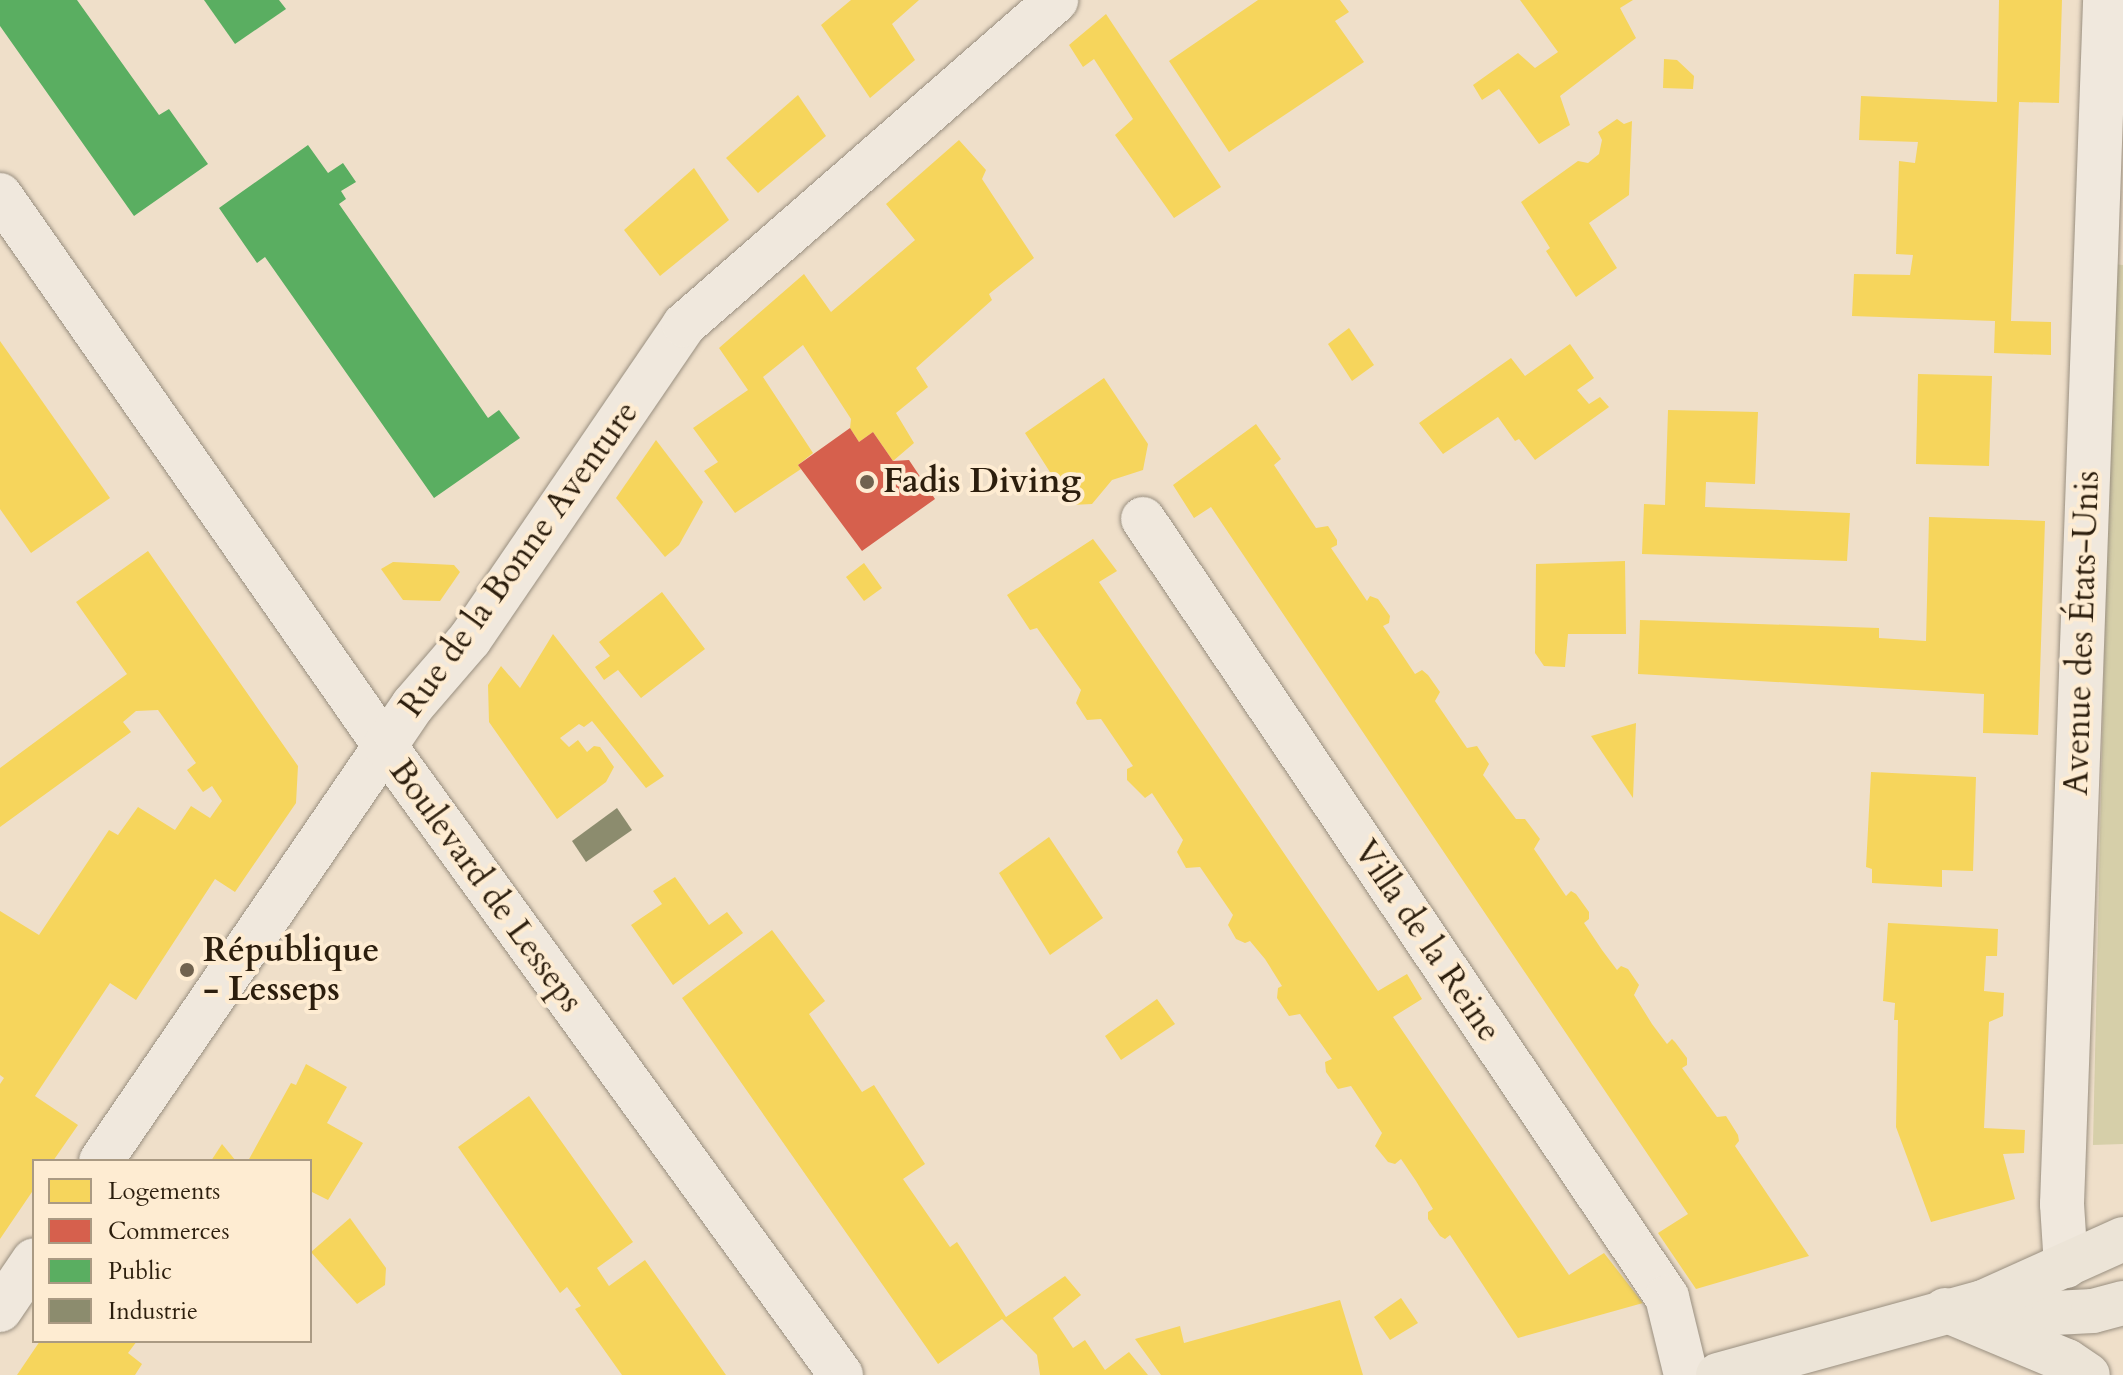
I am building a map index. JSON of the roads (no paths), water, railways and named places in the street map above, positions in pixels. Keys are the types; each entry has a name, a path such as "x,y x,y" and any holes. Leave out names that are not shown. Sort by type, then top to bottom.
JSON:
{"main road":[{"path":"1718,1375 1964,1306 2066,1266 2123,1239"},
{"path":"1964,1306 2054,1313 2093,1311 2123,1303"},
{"path":"1964,1306 2073,1370"}],"street":[{"name":"Rue de la Bonne Aventure","path":"102,1159 385,746 427,688 470,639 684,325 1056,0"},
{"name":"Avenue des États-Unis","path":"2066,1266 2062,1204 2105,0"},
{"name":"Boulevard de Lesseps","path":"0,195 385,746 841,1375"},
{"name":"Villa de la Reine","path":"1143,519 1667,1297 1686,1375"},
{"path":"0,1310 32,1263"}],"place":[{"name":"Fadis Diving","path":"867,482"},
{"name":"République - Lesseps","path":"187,970"}]}
